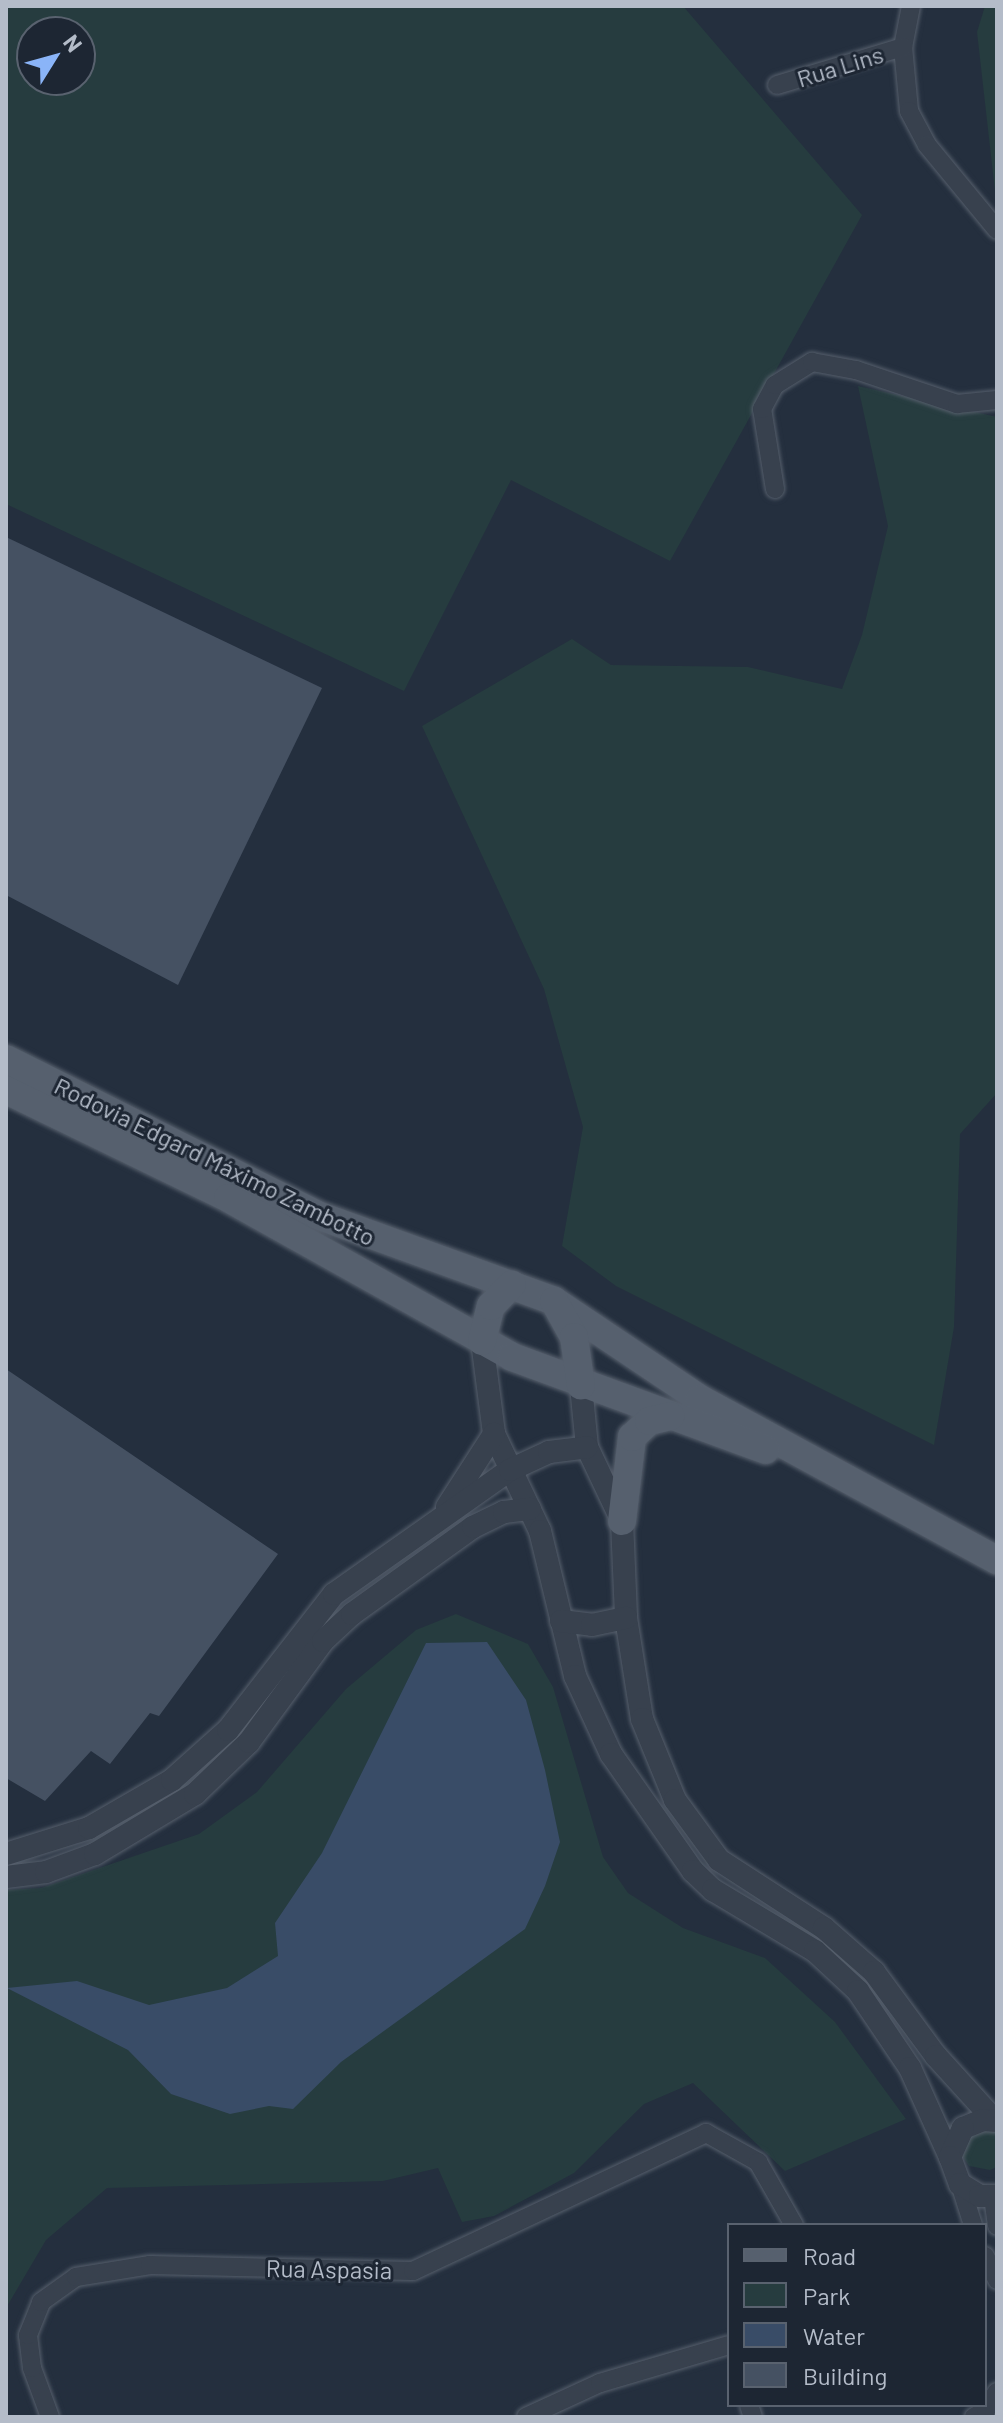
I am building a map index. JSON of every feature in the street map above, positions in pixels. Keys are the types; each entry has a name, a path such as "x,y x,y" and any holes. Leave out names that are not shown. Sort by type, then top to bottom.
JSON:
{"main road":[{"name":"Rodovia Edgard Máximo Zambotto","path":"6,1059 317,1215 554,1301 673,1383 997,1560"},
{"name":"Rodovia Edgard Máximo Zambotto","path":"6,1090 228,1198 482,1341 581,1386 847,1480"},
{"path":"482,1341 491,1306 512,1284"},
{"path":"554,1301 574,1337 581,1386"},
{"path":"622,1521 632,1437 649,1421 670,1416"}],"street":[{"path":"911,6 903,47 909,111 927,145 997,230"},
{"name":"Rua Lins","path":"777,85 903,47"},
{"path":"775,489 762,409 775,385 812,362 856,370 957,404 997,400"},
{"path":"482,1341 494,1434 530,1509 588,1710 665,1837 713,1890 790,1933 858,1991 910,2068 950,2157 972,2223"},
{"path":"581,1386 587,1447 622,1521 626,1618 633,1674 656,1760 700,1839 743,1880 824,1928 874,1972 943,2065 996,2120"},
{"path":"432,1525 494,1434"},
{"path":"6,1854 89,1828 172,1780 228,1730 334,1594 510,1470 549,1452 587,1447"},
{"path":"6,1877 46,1872 95,1854 195,1794 249,1742 329,1635 427,1556 491,1517 530,1509"},
{"path":"561,1621 602,1625 626,1618"},
{"path":"950,2157 963,2128 996,2120"},
{"name":"Rua Aspasia","path":"50,2417 32,2368 28,2335 41,2302 76,2277 150,2265 413,2271 706,2133 758,2162 793,2223"},
{"path":"960,2184 995,2197 997,2226"},
{"path":"987,2260 997,2280"},
{"path":"526,2417 600,2383 727,2346"},
{"path":"982,2415 997,2392"}],"green space":[{"path":"6,6 683,6 862,215 670,561 511,480 404,691 6,504"},
{"path":"985,6 997,6 997,209 977,32"},
{"path":"858,386 997,417 997,1093 960,1134 954,1327 934,1445 616,1286 562,1246 583,1127 544,989 422,726 572,639 611,665 748,667 842,689 862,635 888,526"},
{"path":"456,1614 528,1644 553,1687 603,1857 628,1893 683,1928 765,1958 835,2022 906,2119 785,2171 693,2083 644,2104 574,2173 494,2216 462,2222 438,2168 383,2181 107,2188 46,2240 6,2308 6,1890 41,1888 199,1834 257,1792 346,1689 416,1630"},
{"path":"973,2128 997,2131 997,2167 990,2170 969,2166 961,2154"}],"water":[{"path":"487,1642 526,1700 545,1770 560,1842 545,1886 525,1929 341,2062 293,2109 269,2106 230,2114 171,2094 128,2050 7,1988 77,1981 149,2005 227,1988 278,1956 275,1923 322,1853 426,1643"}],"building":[{"path":"6,537 322,688 178,985 6,895"},
{"path":"6,1369 278,1554 159,1716 150,1713 110,1764 91,1751 45,1801 6,1778"}]}
